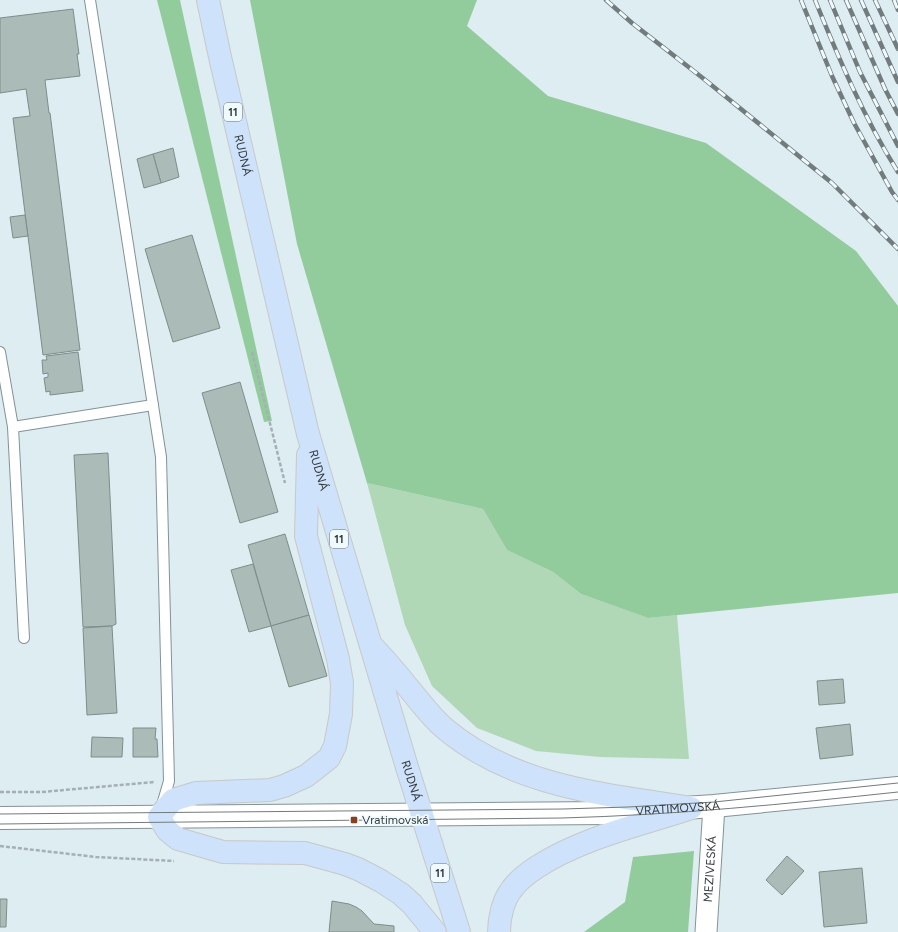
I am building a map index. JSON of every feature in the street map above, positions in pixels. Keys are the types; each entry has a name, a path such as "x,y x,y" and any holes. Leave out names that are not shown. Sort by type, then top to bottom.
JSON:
{"main road":[{"name":"RUDNÁ","path":"208,0 308,434 369,643 459,932"},
{"path":"308,434 306,536 338,659 342,683 341,714 335,746 329,758 315,769 306,776 284,786 270,790 196,793 173,800 159,817 168,831 178,839 223,852 305,853 358,869 401,894 412,904 435,932"},
{"path":"369,643 428,712 444,728 480,753 526,774 576,790 691,808"},
{"path":"499,932 502,910 512,888 522,878 556,855 578,845 691,808"}],"street":[{"name":"VRATIMOVSKÁ","path":"0,818 602,813 691,808 898,788"},
{"name":"MEZIVESKÁ","path":"706,932 714,806"}],"lane":[{"path":"90,0 161,457 169,781 159,817"},
{"path":"0,352 14,427 24,638"},
{"path":"14,427 153,405"}],"green space":[{"path":"157,0 180,0 272,421 264,422"},
{"path":"250,0 477,0 467,26 548,96 706,143 856,251 898,306 898,593 648,618 581,594 553,572 507,550 483,509 367,483 297,244"},
{"path":"367,483 483,509 507,550 553,572 581,594 648,618 677,615 689,759 600,757 536,751 477,728 432,686 405,625"},
{"path":"694,851 688,932 584,932 625,902 633,857"}],"building":[{"path":"73,9 79,54 77,54 80,76 45,80 80,350 43,355 13,118 30,116 26,89 0,93 0,18"},
{"path":"173,148 179,177 161,183 153,154"},
{"path":"153,154 161,183 144,188 137,159"},
{"path":"25,215 28,236 13,238 10,217"},
{"path":"192,235 220,328 173,342 145,249"},
{"path":"78,352 83,391 50,395 50,391 46,392 44,378 48,377 48,373 43,374 42,360 47,360 46,356"},
{"path":"240,382 278,512 240,523 202,393"},
{"path":"108,453 116,624 112,626 83,627 74,455"},
{"path":"285,534 309,615 271,626 248,545"},
{"path":"253,564 271,626 249,632 231,570"},
{"path":"309,615 327,676 289,687 271,626"},
{"path":"112,626 117,713 87,715 83,628"},
{"path":"843,679 845,703 819,705 817,681"},
{"path":"850,724 853,755 820,759 816,728"},
{"path":"133,728 156,728 155,739 157,739 158,757 133,757"},
{"path":"92,737 123,738 122,757 91,757"},
{"path":"787,856 804,871 782,895 766,880"},
{"path":"862,868 867,923 824,927 819,872"},
{"path":"0,899 7,899 6,927 0,927"},
{"path":"332,901 349,904 356,907 362,911 374,924 394,926 394,932 329,932"}],"tram line":[{"path":"0,814 563,809 628,807 714,802 898,783"},
{"path":"0,824 604,817 814,801 898,792"}],"railway":[{"path":"606,0 632,23 704,79 832,183 898,249"},
{"path":"801,0 832,76 854,123 892,192 898,200"},
{"path":"815,0 863,109 898,172"},
{"path":"830,0 860,72 898,146"},
{"path":"846,0 885,89 898,114"},
{"path":"861,0 898,82"},
{"path":"875,0 898,49"},
{"path":"894,0 898,10"}],"place":[{"name":"Vratimovská","path":"354,820"}]}
